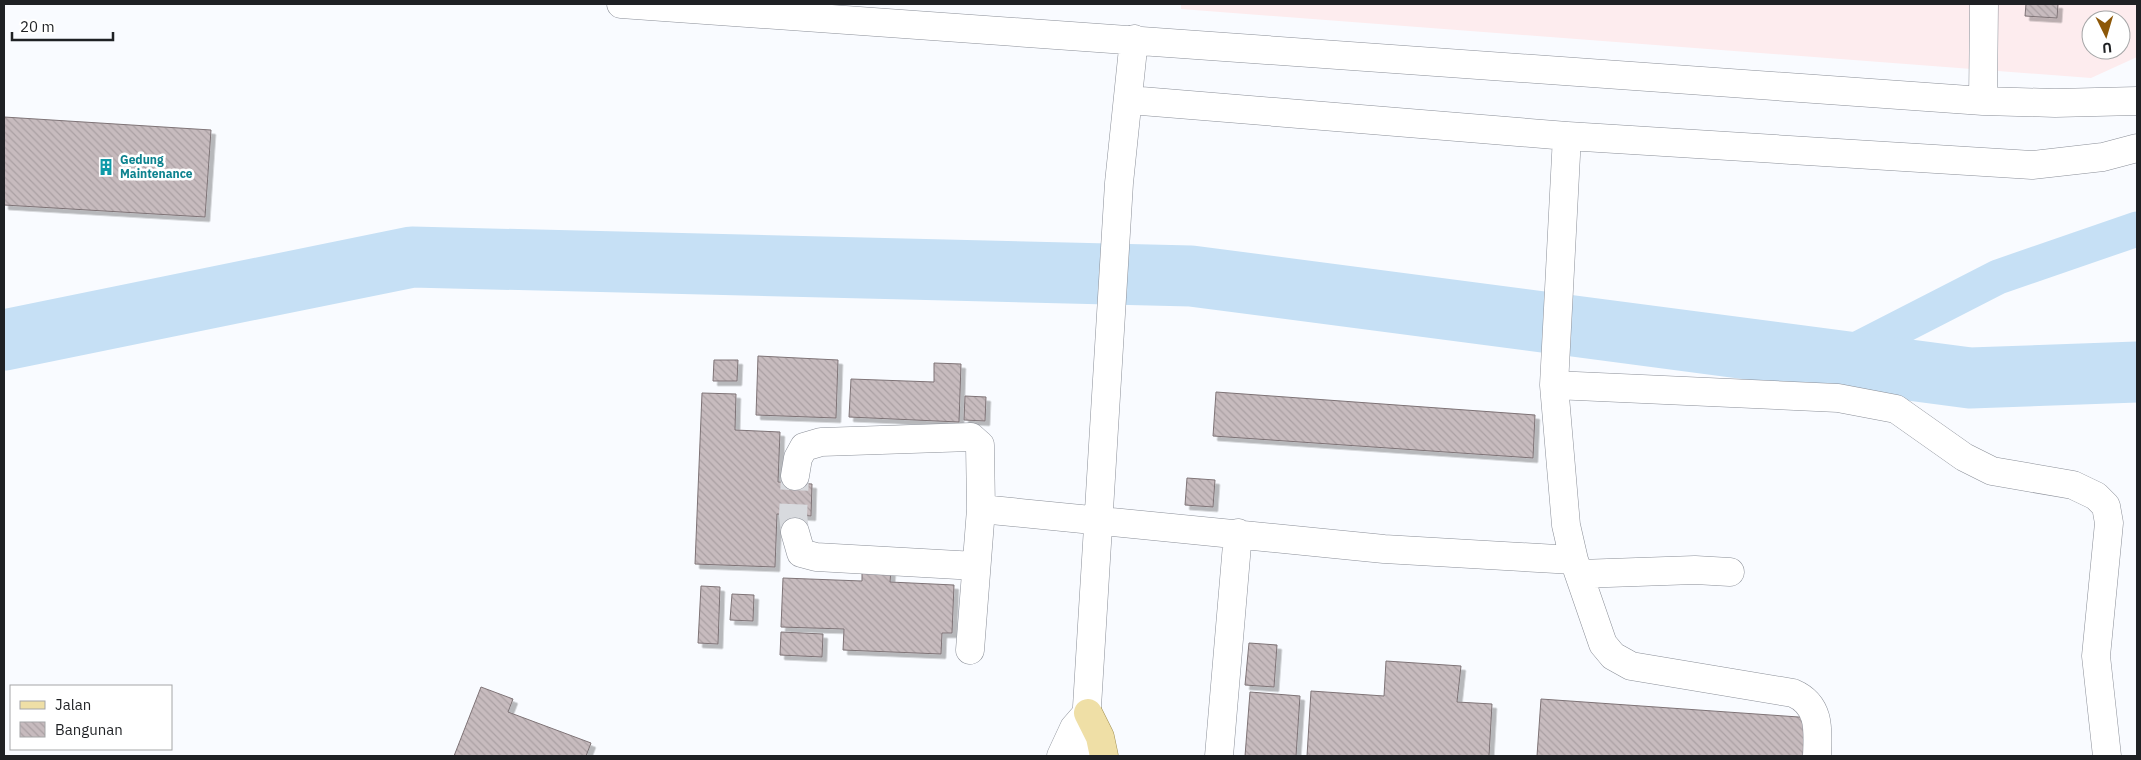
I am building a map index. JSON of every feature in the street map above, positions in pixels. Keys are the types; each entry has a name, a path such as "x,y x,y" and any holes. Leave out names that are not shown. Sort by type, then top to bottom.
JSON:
{"main road":[{"path":"1088,713 1100,737 1104,756"}],"street":[{"path":"621,4 677,6 1983,101 2056,103 2137,101"},
{"path":"1983,101 1984,4"},
{"path":"1084,756 1119,184 1134,39"},
{"path":"1129,100 1567,136 2032,165 2103,157 2137,148"},
{"path":"1567,136 1554,377 1566,525 1576,567 1596,628 1603,644 1613,656 1631,666 1794,694 1802,697 1809,703 1816,716 1818,733 1817,756"},
{"path":"1554,377 1838,398 1896,409 1964,457 1992,471 2073,486 2096,496 2106,506 2109,523 2096,656 2107,756"},
{"path":"795,476 798,458 804,447 821,442 971,437 980,445 981,509 970,650"},
{"path":"981,509 1576,567 1730,572"},
{"path":"795,532 801,553 816,557 976,566"},
{"path":"1219,756 1238,533"},
{"path":"1061,756 1074,728 1088,713"}],"shaded area":[{"path":"1181,4 2137,4 2137,57 2131,60 2131,10 2081,10 2081,60 2130,60 2091,78 1181,9"}],"building":[{"path":"2026,4 2058,4 2057,18 2025,16"},
{"name":"Gedung Maintenance","path":"4,117 211,130 205,217 4,205"},
{"path":"758,356 838,360 836,418 756,415"},
{"path":"714,360 738,360 737,381 713,381"},
{"path":"934,363 961,364 959,422 849,417 851,379 934,382"},
{"path":"1216,392 1535,415 1533,458 1213,436"},
{"path":"702,393 736,394 735,430 780,432 778,482 812,484 811,516 777,514 775,567 695,564"},
{"path":"965,396 986,397 985,421 964,420"},
{"path":"1187,478 1215,480 1213,507 1185,505"},
{"path":"862,569 891,570 890,582 954,585 952,633 942,633 941,654 843,650 844,629 781,627 783,578 862,581"},
{"path":"701,586 720,587 718,644 698,643"},
{"path":"732,594 754,595 753,621 730,620"},
{"path":"781,632 823,634 822,657 780,655"},
{"path":"1249,643 1277,645 1274,687 1245,685"},
{"path":"1386,661 1461,666 1457,702 1492,704 1489,756 1307,756 1311,691 1384,696"},
{"path":"481,687 513,699 508,712 591,743 586,756 454,756"},
{"path":"1250,692 1300,696 1296,756 1245,756"},
{"path":"1541,699 1813,718 1810,756 1537,756"}],"waterway":[{"path":"1836,360 1998,277 2137,229"},
{"path":"4,340 412,257 1191,276 1970,378 2137,372"}],"tunnel":[{"path":"795,476 793,515 795,532"}],"place":[{"name":"Gedung Maintenance","path":"106,167"}]}
